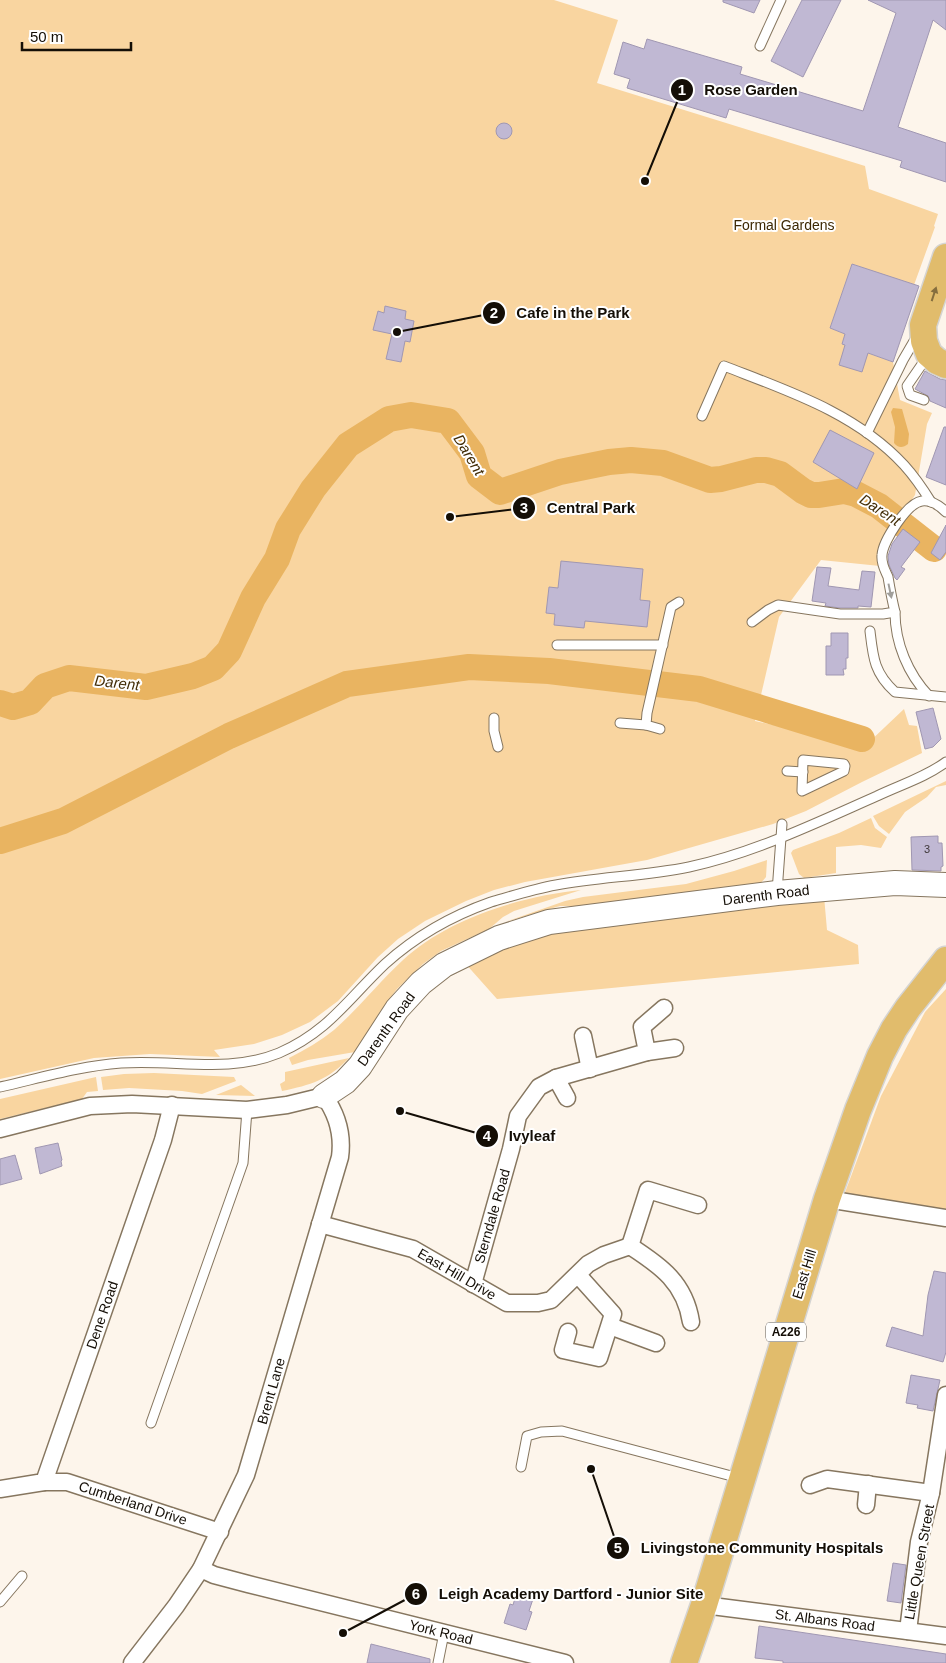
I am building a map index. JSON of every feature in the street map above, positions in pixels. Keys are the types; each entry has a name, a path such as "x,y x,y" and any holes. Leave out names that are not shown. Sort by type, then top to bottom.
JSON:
{"main road":[{"path":"938,360 924,341 923,325 946,257"},
{"name":"East Hill","path":"684,1663 704,1605 827,1199 858,1110 880,1056 908,1008 946,960"}],"street":[{"name":"Darenth Road","path":"0,1129 90,1106 172,1105 247,1110 286,1105 324,1096 345,1082 360,1066 397,1009 421,983 444,965 500,938 549,922 895,878 946,885"},
{"path":"647,1052 642,1027 664,1008"},
{"path":"583,1036 590,1069"},
{"name":"Sterndale Road","path":"473,1284 518,1116 539,1087 556,1078 647,1052 675,1048"},
{"path":"556,1078 567,1098"},
{"name":"Brent Lane","path":"132,1663 176,1606 201,1569 246,1475 340,1157 342,1144 337,1123 324,1096"},
{"name":"Dene Road","path":"44,1482 163,1140 172,1105"},
{"path":"630,1246 648,1190 698,1205"},
{"path":"827,1199 946,1218"},
{"name":"East Hill Drive","path":"320,1224 413,1249 507,1303 538,1303 551,1300 578,1275"},
{"path":"568,1332 563,1350 599,1358 613,1314 578,1275 588,1264 604,1255 630,1246"},
{"path":"630,1246 645,1256 677,1284 689,1309 691,1322"},
{"path":"610,1326 656,1343"},
{"name":"Little Queen Street","path":"908,1631 919,1542 931,1493 946,1394"},
{"name":"Little Queen Street","path":"810,1485 826,1479 931,1493"},
{"path":"0,1489 44,1482"},
{"name":"Cumberland Drive","path":"44,1482 67,1482 220,1532"},
{"path":"866,1506 868,1484"},
{"name":"York Road","path":"201,1569 214,1575 248,1584 565,1663"},
{"name":"St. Albans Road","path":"704,1605 946,1636"}],"lane":[{"path":"760,46 781,0"},
{"path":"867,433 903,360 923,325"},
{"path":"924,400 910,395 907,386 938,360"},
{"path":"702,416 724,366 799,395 833,411 867,433 905,465 931,502"},
{"path":"918,692 904,657 895,624 895,612 887,575 882,564 882,554 894,528 914,504 923,501 931,502 942,507 946,512"},
{"path":"646,725 671,607 679,602"},
{"path":"752,622 778,605 840,614 883,614 895,612"},
{"path":"870,631 877,671 894,692 918,692 929,696 946,697"},
{"path":"557,645 663,645"},
{"path":"494,718 498,747"},
{"path":"620,723 646,725 660,729"},
{"path":"803,760 844,764 845,766 844,771 802,791 803,772 803,760"},
{"path":"0,1087 67,1072 120,1063 155,1062 224,1065 244,1063 278,1054 314,1034 335,1017 383,966 405,946 435,926 462,913 512,896 555,885 650,873 691,866 732,855 781,838 910,781 946,762"},
{"path":"787,771 803,772"},
{"path":"777,893 782,824"},
{"path":"151,1423 243,1163 247,1110"},
{"path":"521,1466 527,1436 541,1432 562,1431 742,1479"},
{"path":"0,1602 22,1576"},
{"path":"438,1663 444,1633"}],"green space":[{"name":"Formal Gardens","path":"0,0 554,0 618,20 597,83 865,166 869,189 938,214 914,285 852,264 830,328 845,334 842,344 893,362 900,400 932,413 927,424 915,495 886,539 880,566 821,560 779,617 755,721 866,745 904,709 909,725 917,726 922,753 806,811 773,824 647,860 525,882 494,890 466,901 425,921 398,939 378,957 338,1001 310,1022 282,1035 254,1044 214,1050 220,1057 150,1054 94,1058 0,1079"},
{"path":"946,781 946,785 936,787 927,797 905,812 889,834 879,826 873,816"},
{"path":"871,818 875,828 887,837 881,848 861,845 836,847 836,873 804,878 799,874 791,853 793,850 839,833"},
{"path":"767,860 766,877 760,884 580,906 560,906 505,922 565,901 686,884"},
{"path":"581,890 514,911 503,917 489,929 441,951 423,964 397,989 379,1013 368,1034 355,1052 308,1060 292,1065 289,1058 334,1030 403,960 421,945 442,932 487,911 535,898"},
{"path":"824,896 827,930 858,945 859,964 497,999 464,962 547,931"},
{"path":"946,989 946,1213 844,1195 881,1096 925,1012"},
{"path":"349,1058 326,1077 282,1091 280,1084 285,1081 285,1072"},
{"path":"154,1073 234,1077 236,1081 202,1094 129,1088 103,1090 101,1077"},
{"path":"96,1077 98,1091 87,1092 82,1099 0,1119 0,1099"},
{"path":"241,1085 255,1096 216,1095"}],"shaded area":[{"path":"893,408 902,409 909,434 908,444 902,447 894,443 895,427 891,412"}],"building":[{"path":"723,0 760,0 754,13 723,2"},
{"path":"802,0 841,0 803,77 771,61"},
{"path":"868,0 946,0 946,30 933,20 898,127 946,143 946,182 900,167 902,161 729,109 726,118 627,88 630,79 614,74 623,42 644,49 647,39 742,67 740,74 863,111 896,13"},
{"path":"504,123 510,125 512,131 510,137 504,139 498,137 496,131 498,125"},
{"path":"852,264 919,286 893,362 868,353 862,372 839,365 845,345 842,344 845,334 830,328"},
{"path":"385,306 406,311 405,319 414,321 410,342 405,341 401,362 386,359 392,334 373,330 378,311 384,313"},
{"path":"925,371 946,380 946,408 930,401 928,396 915,389"},
{"path":"944,427 946,427 946,485 926,477"},
{"path":"830,430 874,453 857,489 813,462"},
{"path":"946,525 946,552 940,560 931,553"},
{"path":"903,529 920,542 901,567 905,569 897,580 889,565 888,556 892,544"},
{"path":"561,561 643,569 640,600 650,601 647,627 585,621 584,628 554,625 555,614 546,613 549,587 558,588"},
{"path":"817,567 831,568 828,586 859,590 862,571 875,572 871,607 840,608 825,606 826,603 812,601"},
{"path":"831,633 848,633 848,658 846,658 846,669 843,669 844,675 826,675 826,646 831,646"},
{"path":"933,708 941,739 933,747 925,749 916,712"},
{"path":"938,836 938,843 942,843 943,866 941,871 912,870 911,837"},
{"path":"58,1143 62,1166 40,1174 35,1148"},
{"path":"15,1155 22,1179 0,1185 0,1159"},
{"path":"934,1271 946,1273 946,1352 943,1362 886,1346 892,1327 923,1336 928,1295"},
{"path":"911,1375 940,1380 933,1411 917,1408 918,1405 906,1403"},
{"path":"893,1563 906,1565 901,1603 887,1601"},
{"path":"517,1591 534,1596 529,1611 532,1612 526,1630 504,1623 510,1604 513,1605"},
{"path":"759,1626 946,1654 946,1663 783,1663 783,1661 755,1658"},
{"path":"371,1644 430,1659 430,1663 367,1663"}],"waterway":[{"name":"Darent","path":"0,703 13,707 30,702 45,686 69,678 146,687 193,676 213,668 229,651 253,598 277,559 288,529 313,489 348,445 389,419 411,415 448,421 472,453 479,476 500,492 560,472 609,462 631,460 663,463 710,480 756,470 766,470 780,474 811,495 844,491 856,494 879,506 934,549"},
{"name":"Darent","path":"0,841 63,821 229,736 347,684 469,667 549,671 699,689 862,739"}],"place":[{"name":"Rose Garden","path":"645,181"},
{"name":"Cafe in the Park","path":"397,332"},
{"name":"Central Park","path":"450,517"},
{"name":"Ivyleaf","path":"400,1111"},
{"name":"Livingstone Community Hospitals","path":"591,1469"},
{"name":"Leigh Academy Dartford - Junior Site","path":"343,1633"}]}
